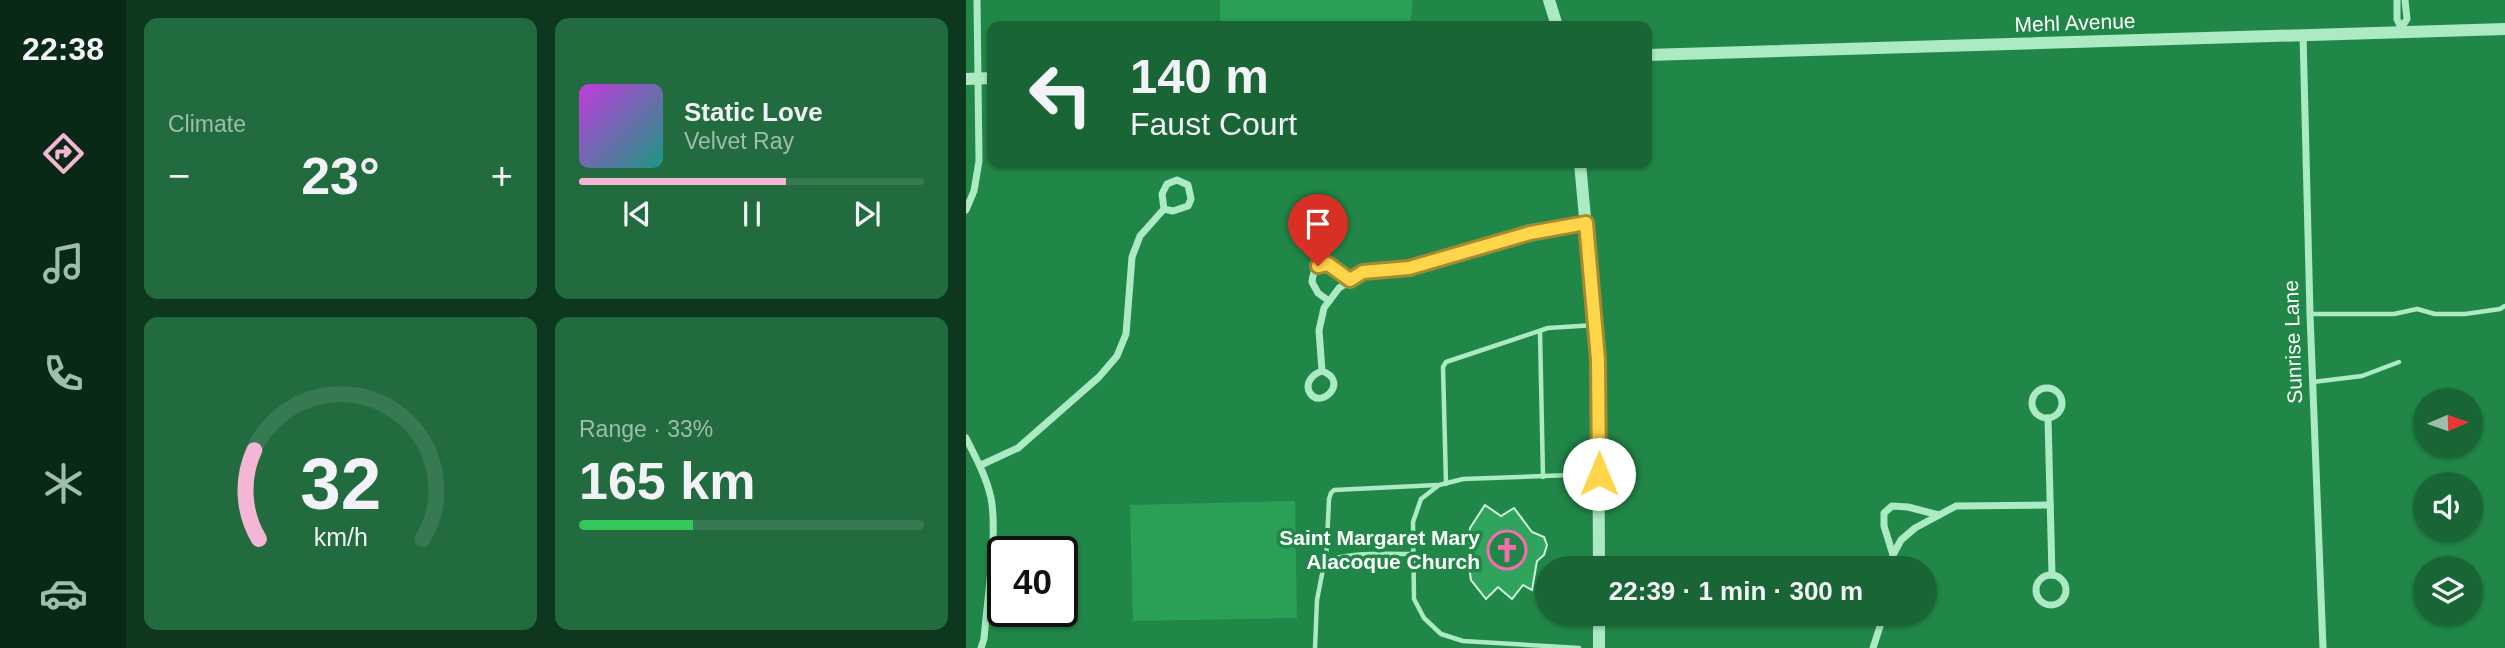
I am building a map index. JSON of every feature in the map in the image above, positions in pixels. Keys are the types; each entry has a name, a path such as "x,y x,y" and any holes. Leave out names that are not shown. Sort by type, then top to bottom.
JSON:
{"street":[{"path":"966,210 974,191 979,161 972,79 977,0"},
{"path":"1549,0 1555,21"},
{"path":"2397,0 2397,19 2403,29"},
{"path":"2403,29 2407,19 2405,0"},
{"name":"Mehl Avenue","path":"1652,55 2303,35 2403,29 2505,29"},
{"name":"Sunrise Lane","path":"2303,35 2309,314 2323,648"},
{"path":"1580,168 1596,325 1599,556"},
{"path":"981,465 1018,448 1099,377 1116,356 1126,334 1132,257 1140,236 1164,209 1162,194 1167,184 1177,180 1188,185 1191,199 1188,206 1172,211 1164,209"},
{"path":"1322,371 1319,330 1324,308 1339,288 1363,272 1409,268 1530,233 1586,223"},
{"path":"1329,301 1318,293 1311,282 1313,272 1318,266 1328,264 1350,280"},
{"path":"2044,388 2055,391 2062,401 2056,414 2048,418 2036,414 2032,403 2037,391 2044,388"},
{"path":"2048,418 2052,575"},
{"path":"966,438 981,465 991,500 992,539 981,648"},
{"path":"1893,555 1901,540 1916,528 1956,506 2050,505"},
{"path":"1893,555 1884,526 1884,513 1892,506 1916,508 1939,515"},
{"path":"2052,575 2060,578 2066,589 2061,601 2049,604 2041,601 2036,590 2041,579 2052,575"},
{"path":"1599,626 1600,648"},
{"path":"1873,648 1880,626"}],"lane":[{"path":"2309,314 2395,314 2417,309 2435,314 2465,314 2505,306"},
{"path":"1446,484 1443,367 1446,362 1540,331 1596,325"},
{"path":"1540,331 1543,477"},
{"path":"2312,382 2362,376 2399,362"},
{"path":"1315,648 1317,600 1326,562 1329,499 1334,490 1439,485 1463,480 1599,474"},
{"path":"1439,485 1421,499 1413,522 1414,600 1424,618 1441,634 1463,641 1579,648"},
{"path":"1326,562 1346,556 1413,554"}],"green space":[{"path":"1220,0 1413,0 1411,21 1220,21"},
{"path":"1295,501 1297,618 1133,621 1130,505"}],"building":[{"name":"Saint Margaret Mary Alacoque Church","path":"1485,505 1501,516 1514,508 1532,532 1544,537 1547,545 1544,555 1535,556 1532,590 1523,585 1512,599 1498,587 1486,599 1471,580 1467,554 1470,528"}],"place":[{"name":"Saint Margaret Mary Alacoque Church","path":"1507,550"}],"route":[{"path":"1318,266 1328,264 1350,280 1363,272 1409,268 1530,233 1586,223 1598,360 1599,474"}]}
